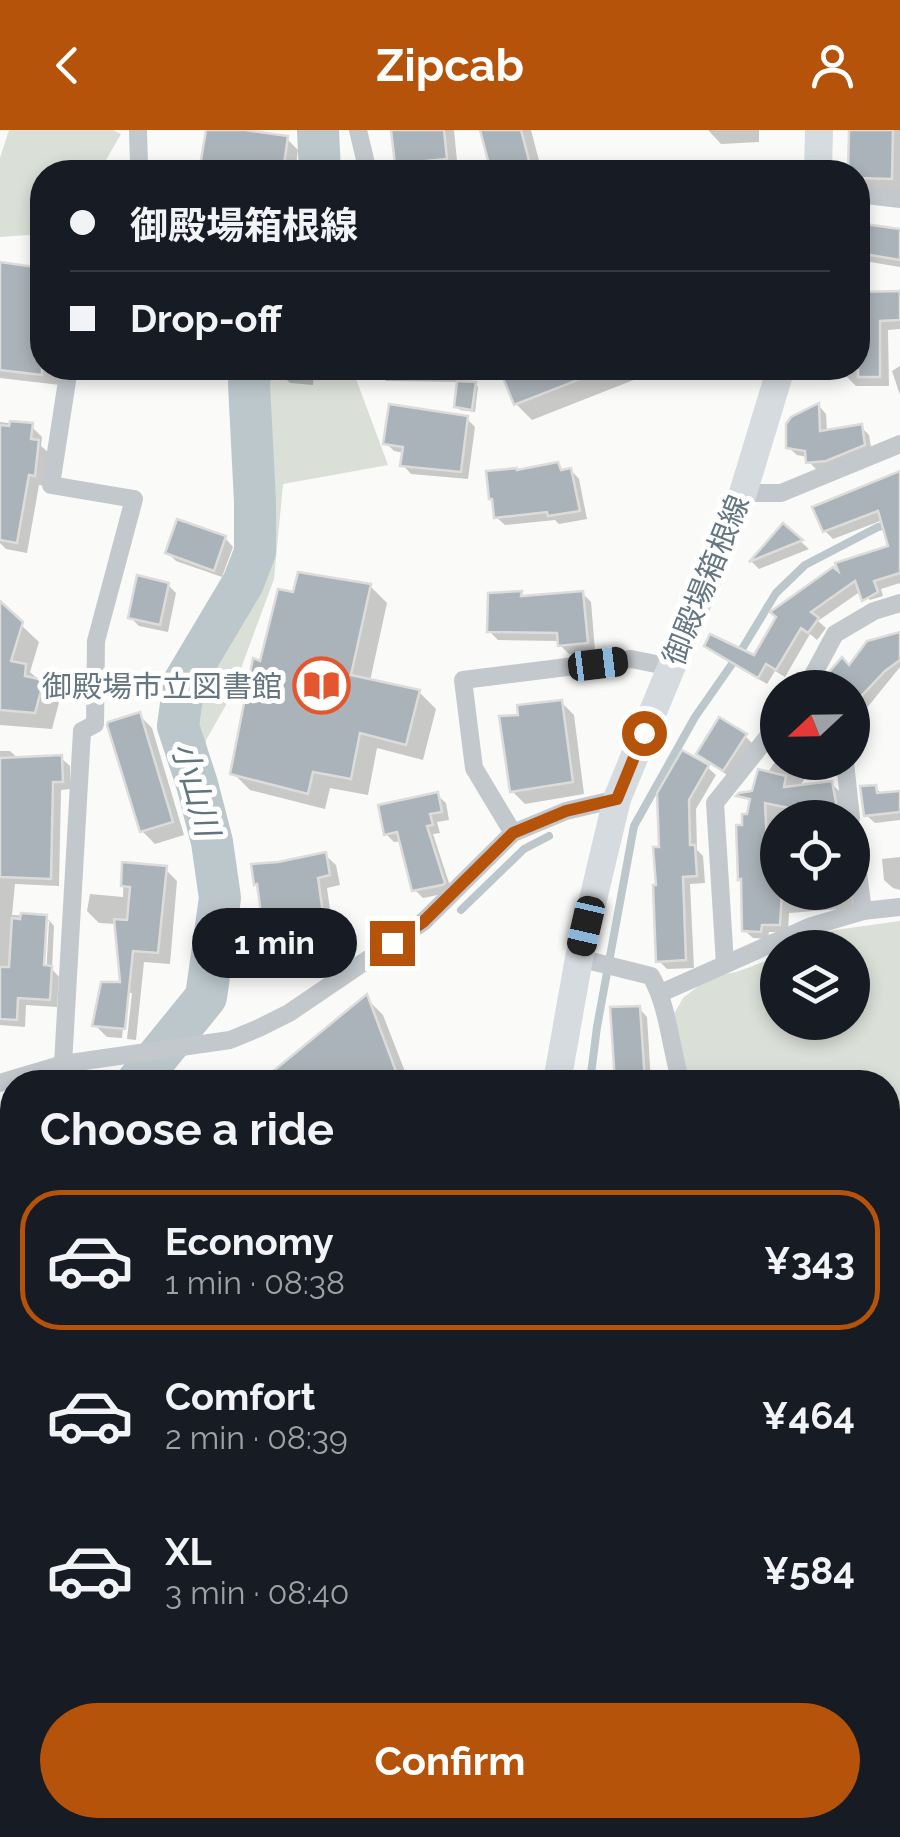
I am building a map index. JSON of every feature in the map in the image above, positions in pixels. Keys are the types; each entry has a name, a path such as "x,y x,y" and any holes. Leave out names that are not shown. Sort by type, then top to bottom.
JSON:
{"main road":[{"path":"818,160 819,130"},
{"name":"御殿場箱根線","path":"560,1070 579,958 617,799 743,492 778,380"}],"street":[{"path":"138,130 139,160"},
{"path":"358,130 365,160"},
{"path":"870,195 900,199"},
{"path":"63,1064 82,732 94,724 96,641 134,499 51,485 67,380"},
{"path":"743,492 781,493 900,444"},
{"path":"815,670 835,634 874,611 900,602"},
{"path":"513,833 474,768 464,680 631,659 671,668"},
{"path":"725,964 715,803 760,747"},
{"path":"43,1070 230,1040 289,1013 423,922 513,833 566,811 617,799"},
{"path":"661,993 809,927 863,912 900,908"},
{"path":"579,958 651,976 661,993 677,1070"}],"shaded area":[{"path":"9,130 113,130 121,134 106,160 30,160 30,235 0,237 0,158"},
{"path":"235,380 356,380 388,465 283,484 274,579 230,698 206,740 206,906 180,783 168,688 248,543"},
{"path":"900,921 900,1070 687,1070 672,1017 683,998 710,977 760,963 760,1040 870,1040 870,930 835,930"}],"building":[{"path":"206,130 288,136 285,160 201,160"},
{"path":"391,130 444,130 447,159 395,160"},
{"path":"480,130 521,130 529,160 488,160"},
{"path":"849,130 893,130 892,179 870,178 870,160 848,160"},
{"path":"870,225 900,229 900,260 870,255"},
{"path":"0,262 30,266 30,374 0,370"},
{"path":"900,291 900,320 880,321 880,377 870,377 870,292"},
{"path":"504,380 578,380 514,405"},
{"path":"457,381 476,382 472,410 454,407"},
{"path":"819,403 820,431 862,424 865,445 826,461 806,463 805,451 786,448 786,424 791,417"},
{"path":"389,404 468,416 461,472 400,466 403,447 383,444"},
{"path":"10,421 33,423 31,439 39,440 35,476 29,475 17,543 0,540 0,425 9,426"},
{"path":"558,462 561,470 571,468 580,511 494,518 486,471"},
{"path":"900,471 900,573 874,581 878,592 862,601 855,581 811,612 819,618 808,633 801,628 776,670 766,664 758,678 704,646 710,634 754,655 776,617 770,612 833,567 838,571 835,563 888,546 878,511 823,532 812,507"},
{"path":"177,519 226,536 214,571 165,553"},
{"path":"783,523 803,540 749,562"},
{"path":"298,572 371,584 351,675 420,690 406,745 360,733 351,779 313,772 308,794 230,774 253,658 260,661 278,589 293,592"},
{"path":"137,575 169,583 160,625 128,618"},
{"path":"522,591 521,596 583,591 588,643 558,646 557,633 487,632 488,593"},
{"path":"0,601 23,622 11,661 26,664 25,676 44,680 35,713 0,710"},
{"path":"900,632 900,660 870,687 870,670 831,670 842,657 849,665 867,641"},
{"path":"562,700 573,782 510,792 499,716 518,715 517,705"},
{"path":"140,712 173,822 140,832 107,725"},
{"path":"719,717 747,734 723,771 696,754"},
{"path":"682,750 709,765 689,800 690,845 695,845 697,876 683,877 686,960 656,962 653,847 659,847 657,793"},
{"path":"62,755 63,782 53,782 51,879 0,877 0,758"},
{"path":"758,769 760,780 785,780 784,787 832,781 836,800 760,800 760,910 781,910 780,925 762,925 760,932 742,931 741,879 738,880 736,825 742,825 742,814 747,814 750,799 736,796 752,791"},
{"path":"876,785 877,793 900,791 900,812 870,815 870,800 862,800 860,786"},
{"path":"438,792 442,812 430,814 433,825 427,826 445,883 412,891 397,832 384,835 378,805"},
{"path":"326,852 330,875 318,878 328,949 287,954 288,962 268,965 251,864"},
{"path":"122,862 167,866 158,953 133,951 125,1029 92,1026 101,982 120,982 114,919 127,920 130,887 121,886"},
{"path":"21,913 47,915 44,965 52,966 50,1000 18,998 17,1020 0,1019 0,967 9,967 12,918 20,919"},
{"path":"367,994 396,1070 275,1070"},
{"path":"640,1006 644,1070 614,1070 610,1007"}],"waterway":[{"name":"小山川","path":"318,130 319,160"},
{"name":"小山川","path":"147,1070 206,997 220,898 212,842 178,726 184,682 243,583 255,552 250,380"},
{"path":"592,1070 634,826 695,717 776,593 805,565 878,527 900,523"},
{"path":"461,910 524,849 549,836"}],"place":[{"name":"御殿場市立図書館","path":"321,686"}],"route":[{"path":"392,943 423,922 513,833 566,811 617,799 644,733"}]}
